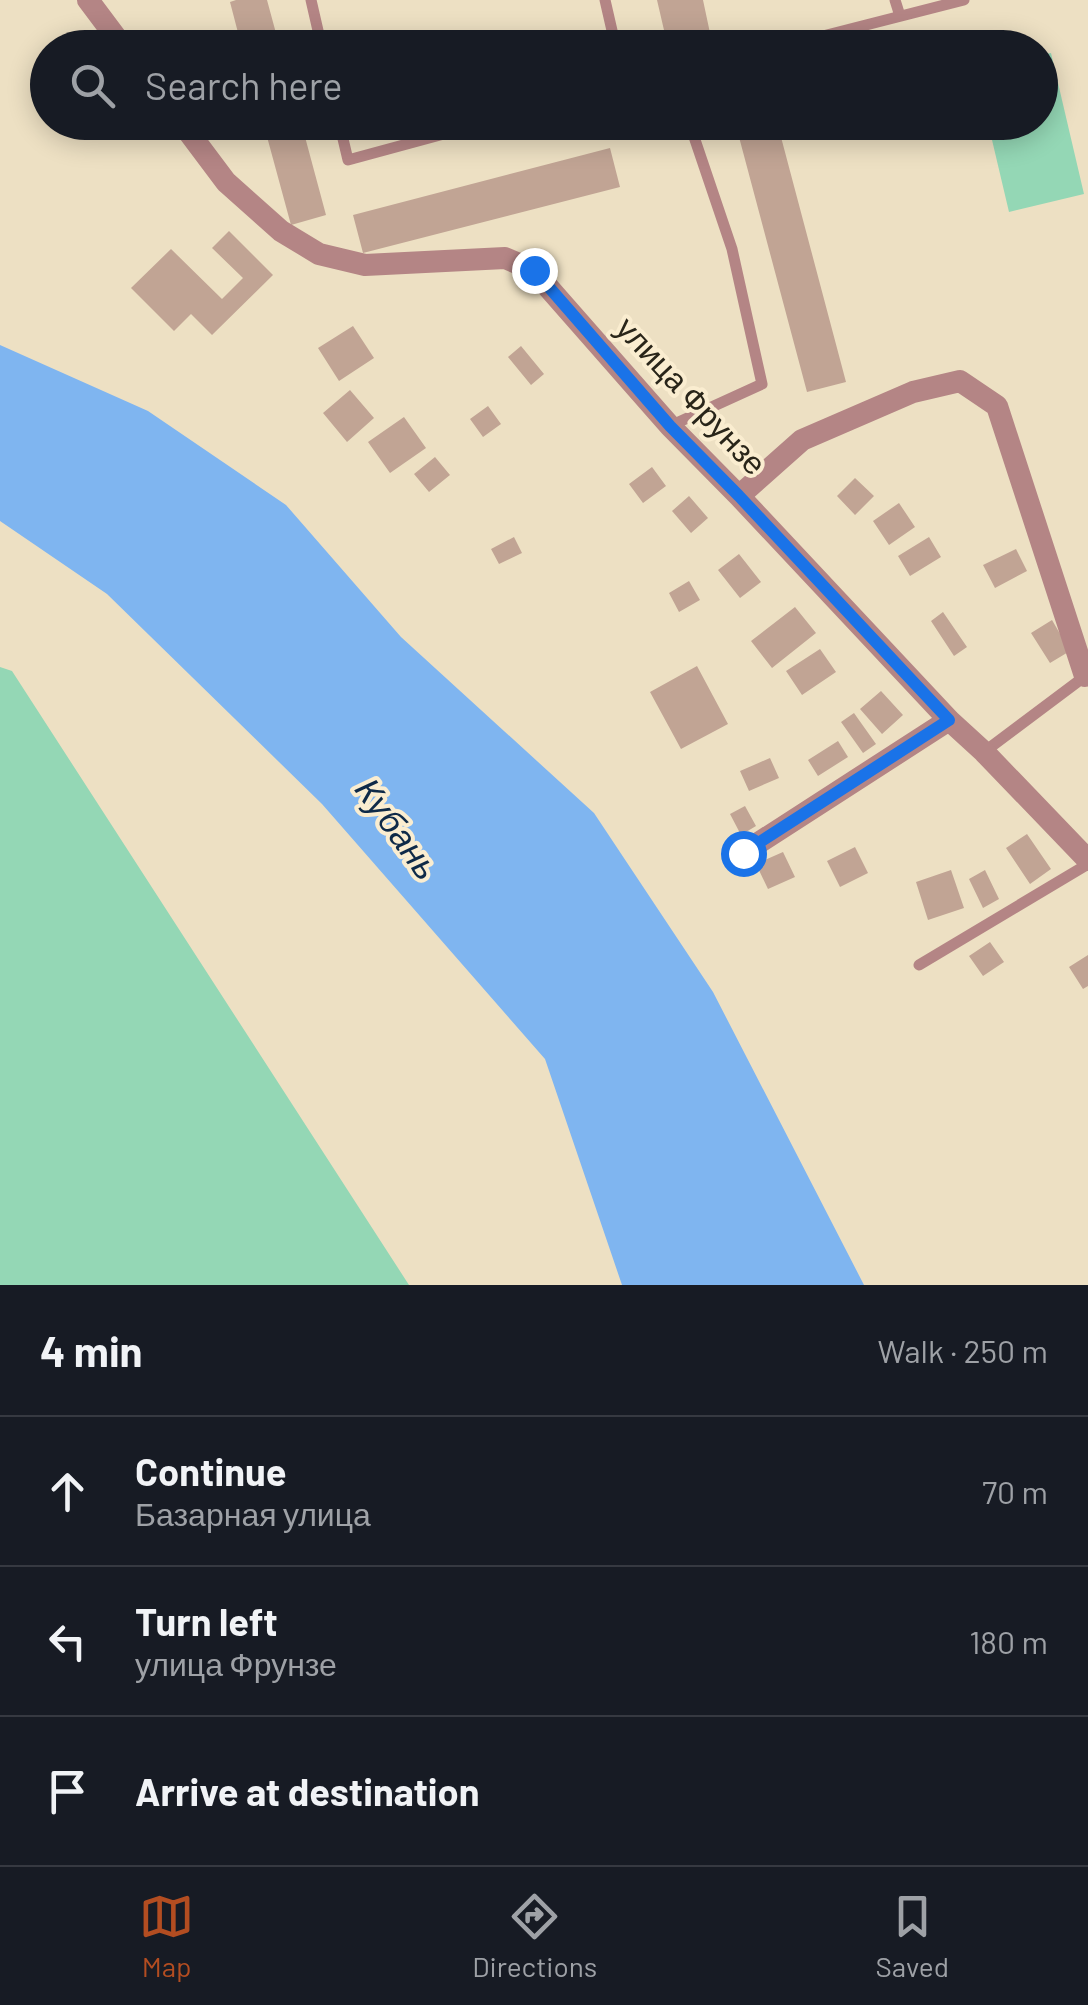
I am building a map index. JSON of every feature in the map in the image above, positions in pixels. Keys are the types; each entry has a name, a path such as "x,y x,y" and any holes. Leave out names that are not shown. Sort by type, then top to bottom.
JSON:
{"street":[{"path":"88,0 110,30"},
{"name":"улица Фрунзе","path":"194,140 226,182 281,231 319,254 365,264 505,258 534,270 670,426 1088,862"},
{"path":"739,496 802,440 913,392 960,381 997,406 1086,675"},
{"path":"743,853 949,720"}],"lane":[{"path":"311,0 318,30"},
{"path":"606,0 612,30"},
{"path":"896,0 900,16"},
{"path":"846,30 964,0"},
{"path":"344,140 348,160 422,140"},
{"path":"670,426 762,384 732,250 695,140"},
{"path":"984,752 1086,675"},
{"path":"919,965 1088,862"}],"green space":[{"path":"1058,83 1084,194 1009,212 992,140 1058,140"},
{"path":"0,667 12,671 409,1285 0,1285"}],"water":[{"name":"Кубань","path":"0,345 148,411 286,505 401,637 594,813 713,992 864,1285 622,1285 545,1059 322,804 107,594 0,521"}],"building":[{"path":"267,0 275,30 237,30 230,2"},
{"path":"657,0 703,0 709,30 664,30"},
{"path":"268,140 306,140 326,215 291,225"},
{"path":"740,140 782,140 846,382 807,392"},
{"path":"610,148 620,187 363,253 353,215"},
{"path":"229,231 273,275 212,335 191,314 174,331 131,288 171,249 222,299 243,278 212,248"},
{"path":"353,326 374,358 339,381 318,348"},
{"path":"521,346 544,374 531,385 508,357"},
{"path":"350,390 374,418 347,442 323,413"},
{"path":"488,406 501,424 483,437 470,419"},
{"path":"404,417 426,448 390,473 368,442"},
{"path":"435,457 450,475 429,492 414,474"},
{"path":"652,467 666,486 643,503 629,484"},
{"path":"855,478 874,496 855,515 837,496"},
{"path":"689,496 708,518 691,533 672,511"},
{"path":"899,503 915,527 889,545 873,521"},
{"path":"514,537 522,553 499,564 491,549"},
{"path":"929,537 941,557 910,576 898,556"},
{"path":"1016,549 1027,571 995,588 983,565"},
{"path":"739,554 761,582 740,598 718,570"},
{"path":"689,581 700,600 679,612 669,593"},
{"path":"795,607 816,633 772,668 751,641"},
{"path":"943,612 967,647 954,656 931,621"},
{"path":"1052,620 1070,651 1050,663 1031,633"},
{"path":"820,649 836,672 802,695 786,671"},
{"path":"697,666 728,724 681,749 650,692"},
{"path":"881,691 903,715 882,734 860,709"},
{"path":"854,713 876,744 863,753 841,722"},
{"path":"838,741 848,757 818,776 808,760"},
{"path":"770,758 779,778 749,791 740,771"},
{"path":"745,806 756,826 741,835 730,814"},
{"path":"1027,834 1051,869 1030,884 1006,848"},
{"path":"855,847 868,873 840,887 827,861"},
{"path":"783,852 795,877 768,889 756,864"},
{"path":"951,870 964,908 928,920 916,882"},
{"path":"985,870 999,899 983,908 969,879"},
{"path":"990,942 1004,962 983,976 969,956"},
{"path":"1088,955 1088,986 1083,989 1069,967"}],"route":[{"path":"534,270 670,426 949,720 743,853"}]}
